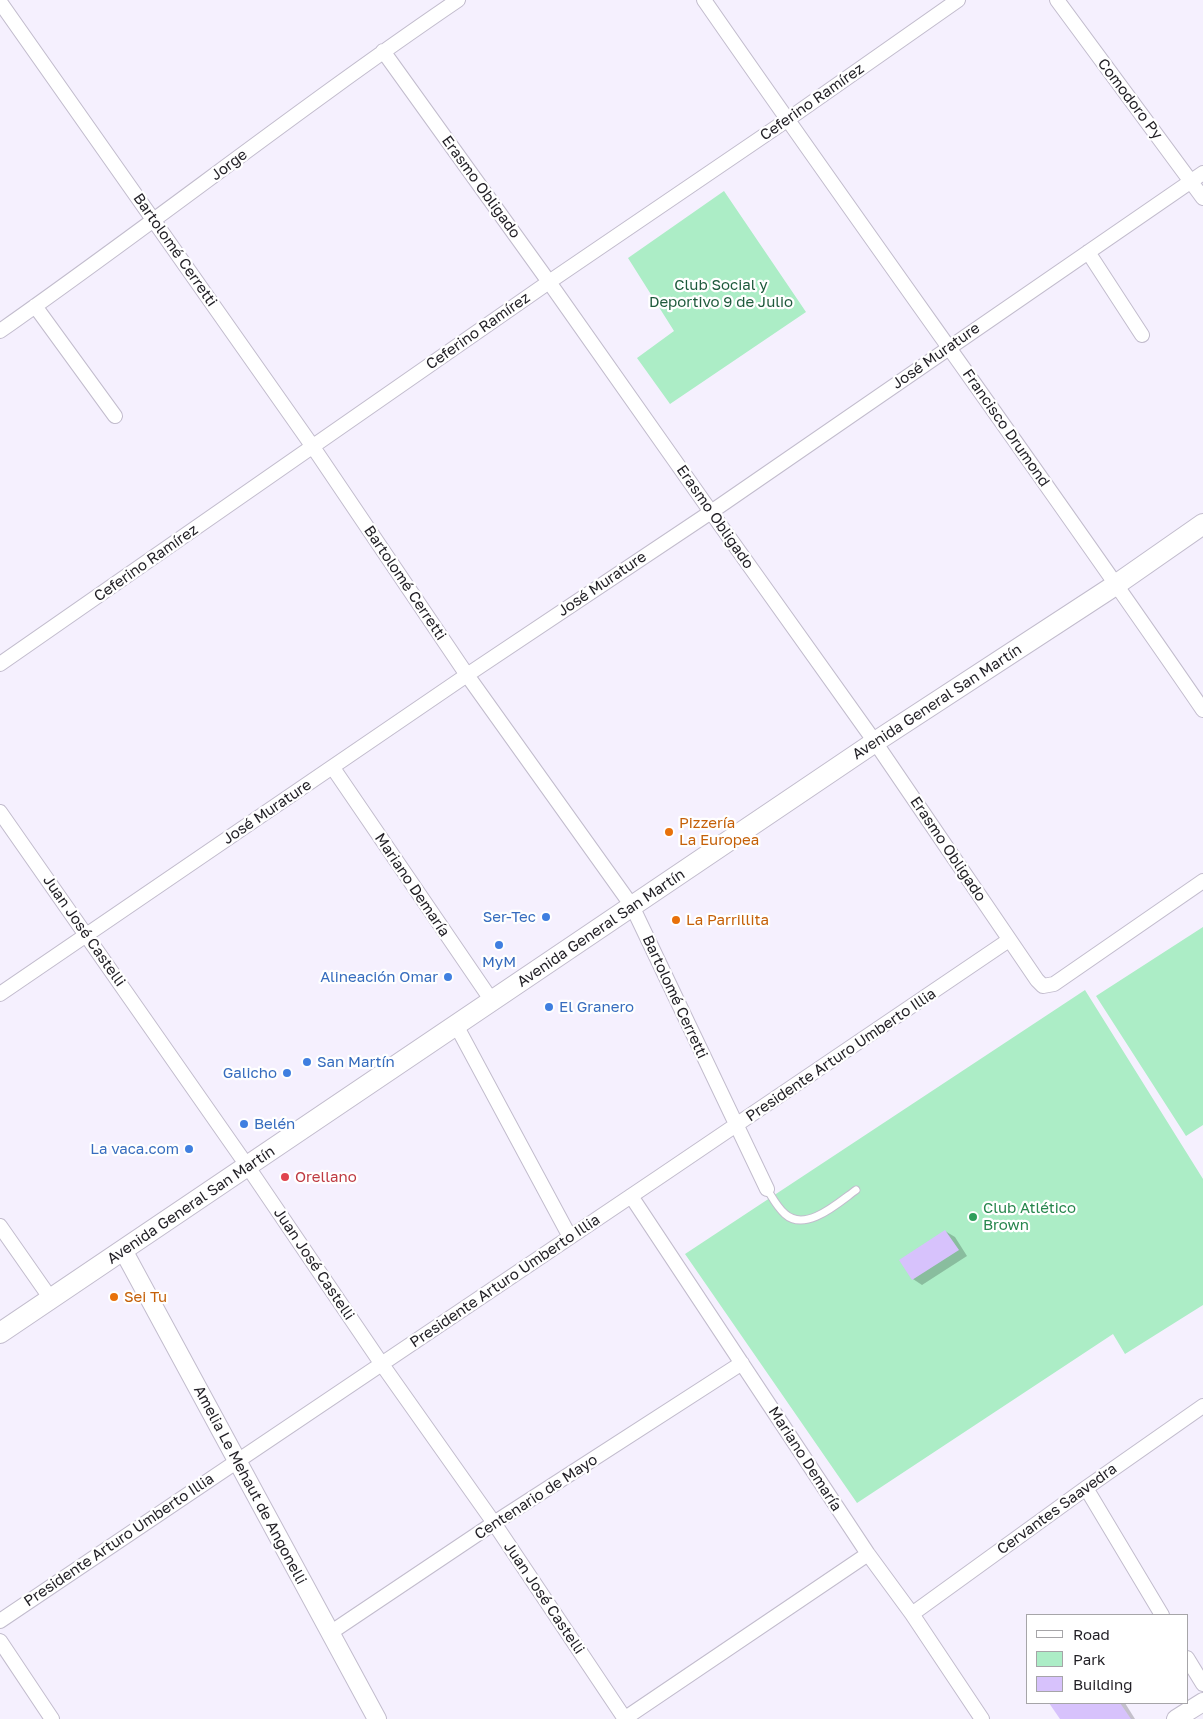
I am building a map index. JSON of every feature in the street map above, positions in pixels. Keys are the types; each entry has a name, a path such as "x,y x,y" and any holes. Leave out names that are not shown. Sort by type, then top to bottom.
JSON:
{"main road":[{"name":"Avenida General San Martín","path":"0,1333 876,742 1117,584 1203,524"}],"street":[{"name":"Jorge","path":"0,331 383,51 458,0"},
{"name":"Francisco Drumond","path":"704,0 1117,584 1203,710"},
{"name":"Ceferino Ramírez","path":"0,664 549,282 788,120 958,0"},
{"name":"Comodoro Py","path":"1057,0 1203,198"},
{"name":"Bartolomé Cerretti","path":"0,2 313,447 467,675 632,906 767,1189"},
{"name":"Erasmo Obligado","path":"383,51 549,282 710,512 876,742 1009,940 1043,986 1054,984 1203,881"},
{"name":"José Murature","path":"0,994 467,675 710,512 1203,173"},
{"path":"1088,252 1142,335"},
{"path":"35,306 115,416"},
{"name":"Mariano Demaría","path":"333,768 492,1001"},
{"name":"Juan José Castelli","path":"0,812 248,1167 381,1363 494,1524 625,1719"},
{"name":"Presidente Arturo Umberto Illia","path":"0,1621 1009,940"},
{"path":"456,1025 570,1237"},
{"name":"Mariano Demaría","path":"631,1196 868,1554 912,1614 982,1719"},
{"path":"0,1226 51,1299"},
{"name":"Amelia Le Mehaut de Angonelli","path":"123,1250 377,1719"},
{"name":"Centenario de Mayo","path":"330,1633 742,1362"},
{"name":"Cervantes Saavedra","path":"912,1614 1203,1406"},
{"path":"1086,1488 1161,1614"},
{"path":"625,1719 868,1554"},
{"path":"0,1641 52,1719"},
{"path":"1188,1660 1203,1684"},
{"path":"1176,1719 1203,1702"}],"lane":[{"path":"767,1189 779,1208 786,1215 794,1219 805,1220 818,1217 856,1190"}],"green space":[{"name":"Club Social y Deportivo 9 de Julio","path":"724,191 806,312 670,404 637,358 674,331 628,258"},
{"path":"1203,927 1203,1125 1186,1136 1096,996"},
{"name":"Club Atlético Brown","path":"1085,990 1203,1179 1203,1305 1125,1354 1113,1334 857,1503 685,1254"}],"building":[{"path":"945,1230 959,1250 912,1280 899,1260"},
{"path":"1050,1704 1121,1704 1131,1719 1060,1719"}],"place":[{"name":"Pizzería La Europea","path":"669,832"},
{"name":"Ser-Tec","path":"546,917"},
{"name":"La Parrillita","path":"676,920"},
{"name":"MyM","path":"499,945"},
{"name":"Alineación Omar","path":"448,977"},
{"name":"El Granero","path":"549,1007"},
{"name":"San Martín","path":"307,1062"},
{"name":"Galicho","path":"287,1073"},
{"name":"Belén","path":"244,1124"},
{"name":"La vaca.com","path":"189,1149"},
{"name":"Orellano","path":"285,1177"},
{"name":"Club Atlético Brown","path":"973,1217"},
{"name":"Sei Tu","path":"114,1297"}]}
